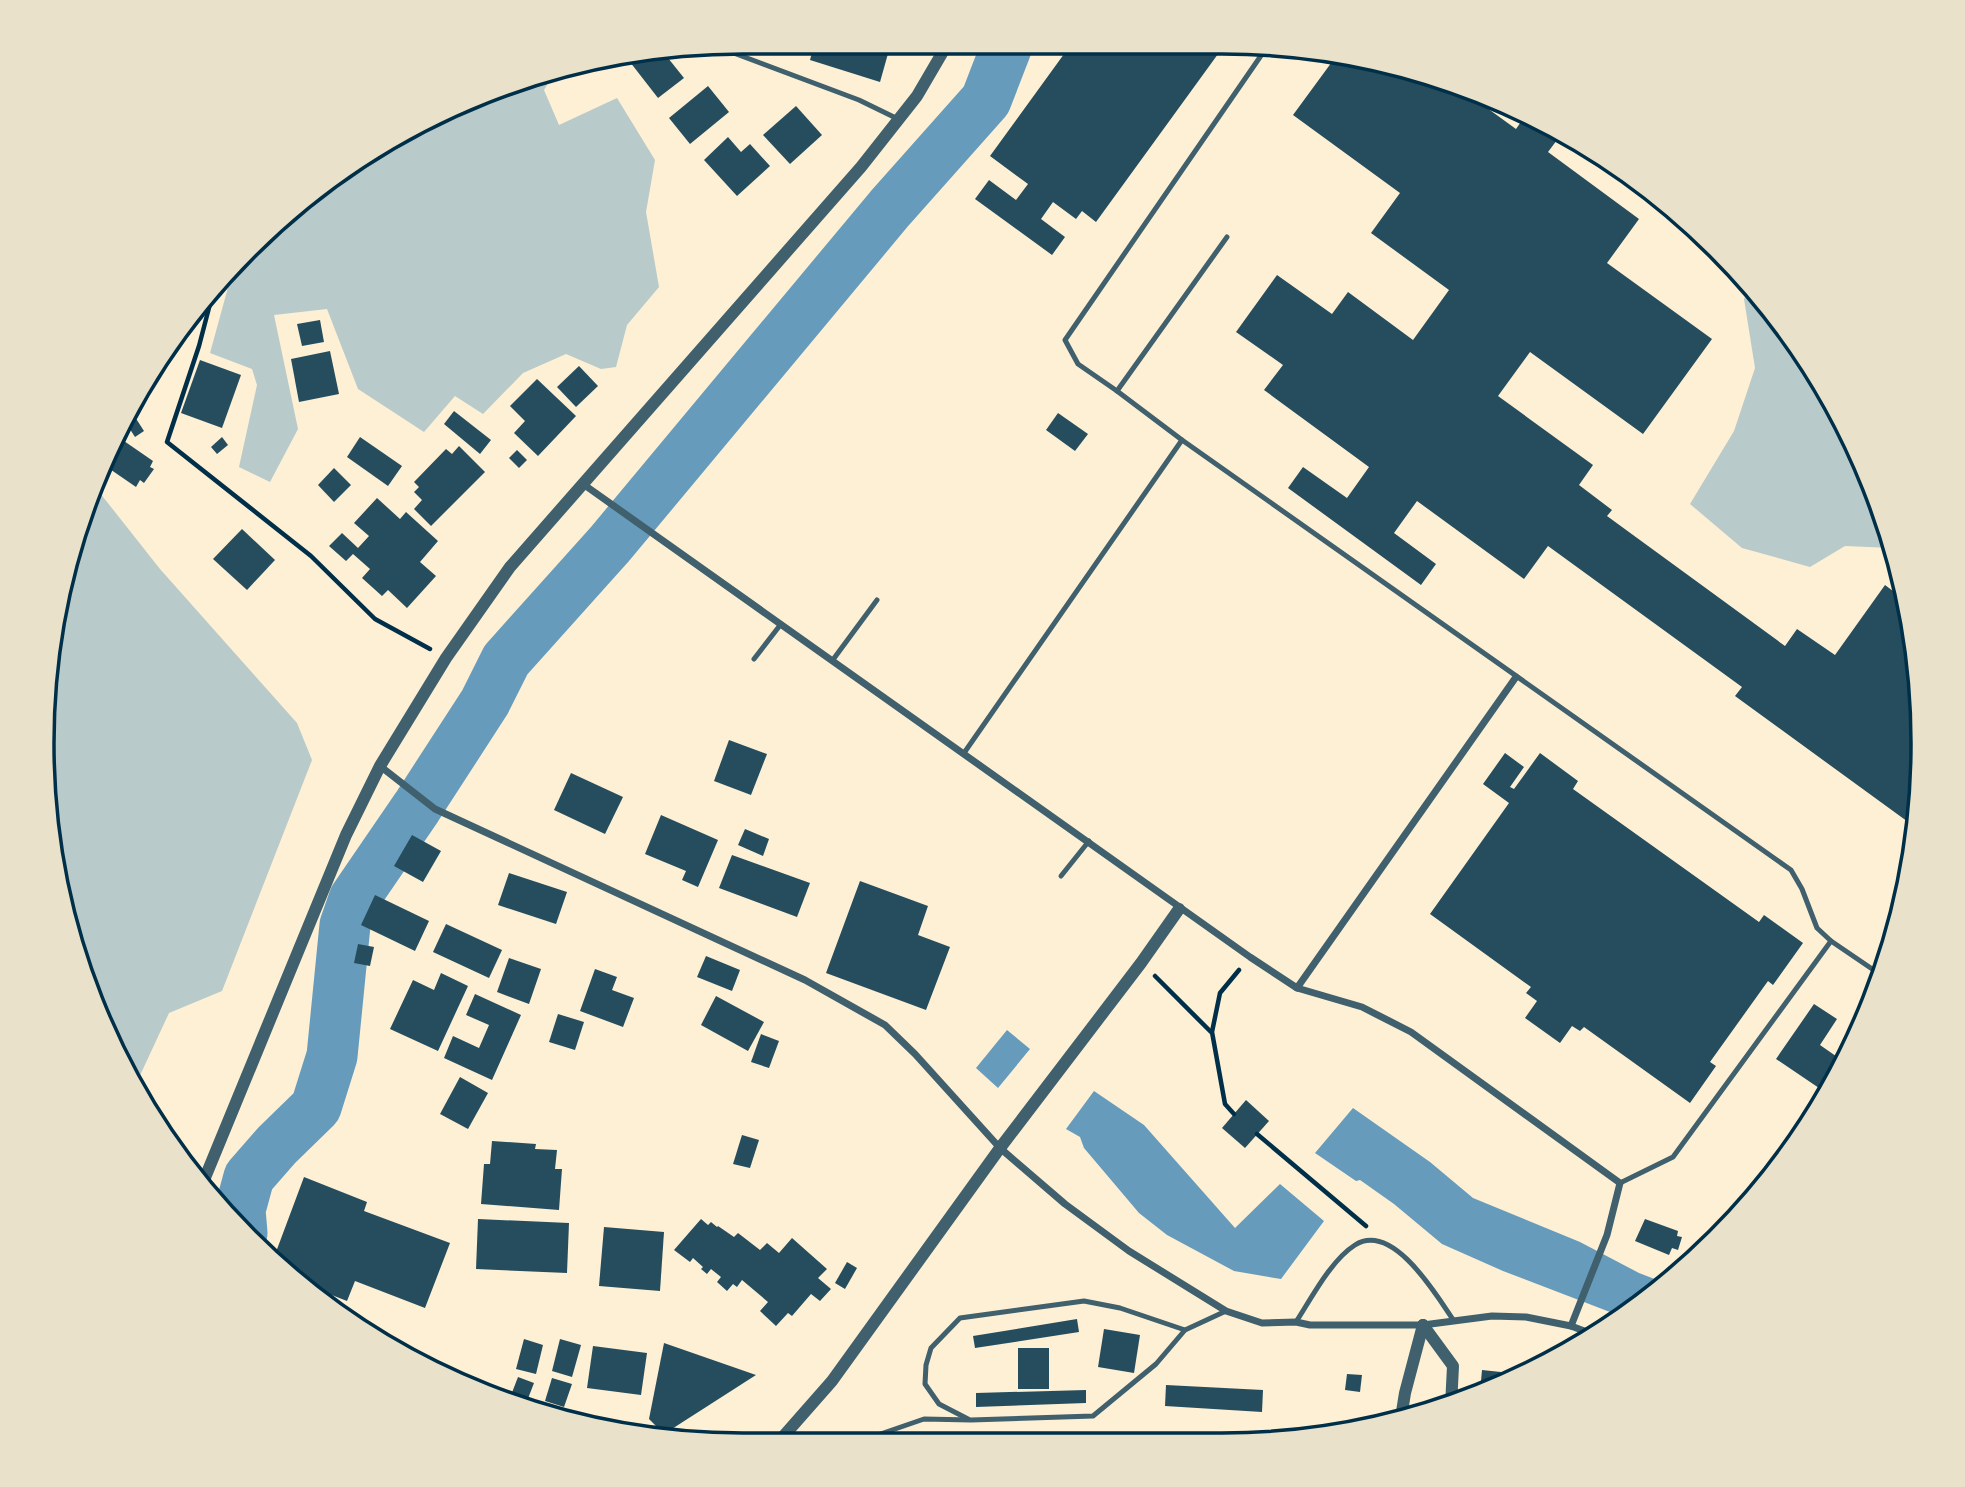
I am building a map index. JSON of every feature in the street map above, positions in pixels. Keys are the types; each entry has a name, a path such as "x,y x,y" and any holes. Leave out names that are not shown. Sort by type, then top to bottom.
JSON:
{"street":[{"path":"206,1175 346,835 380,766 446,658 510,566 852,177 916,96 941,54"},
{"path":"583,484 1250,957 1297,988 1362,1007 1411,1032 1620,1183 1607,1235 1571,1326"},
{"path":"1297,988 1516,677"},
{"path":"380,766 435,809 805,980 885,1025 915,1054 1000,1148 1065,1204 1129,1251 1226,1311 1262,1323 1296,1322 1310,1325 1423,1325 1492,1317 1526,1317 1582,1330"},
{"path":"786,1433 832,1381 1000,1148 1179,909"},
{"path":"1423,1325 1453,1366 1452,1393"},
{"path":"1403,1408 1423,1325"}],"lane":[{"path":"737,54 859,100 898,119"},
{"path":"1261,56 1065,340 1078,364 1791,870 1802,889 1816,928 1872,969"},
{"path":"1117,391 1227,237"},
{"path":"964,753 1182,440"},
{"path":"832,661 877,600"},
{"path":"754,659 781,624"},
{"path":"1061,876 1088,841"},
{"path":"1620,1183 1673,1157 1831,941"},
{"path":"1296,1322 1332,1268 1357,1244 1379,1241 1398,1250 1425,1279 1454,1321"},
{"path":"971,1420 939,1404 925,1384 926,1365 931,1348 960,1318 1084,1301 1120,1308 1185,1330"},
{"path":"883,1433 924,1419 1093,1416 1156,1364 1185,1330 1226,1311"}],"path":[{"path":"208,310 167,442 311,555 375,619 446,658"},
{"path":"1234,1114 1225,1104 1212,1032 1220,993 1250,957"},
{"path":"1141,963 1212,1032"},
{"path":"1257,1134 1370,1230 1379,1241"}],"shaded area":[{"path":"548,83 544,90 559,125 617,98 655,160 646,212 659,287 627,325 616,367 601,369 566,354 523,373 483,414 455,396 424,432 358,389 327,309 274,315 298,429 270,482 239,467 257,385 252,369 210,353 229,285 289,225 361,170 439,125 480,107"},
{"path":"1746,296 1768,324 1818,399 1858,480 1882,548 1845,546 1810,567 1742,548 1690,504 1734,431 1755,368"},
{"path":"101,495 160,569 297,723 312,760 222,991 169,1013 140,1075 125,1048 91,965 67,878 60,833 54,744 60,654 78,565"}],"water":[{"path":"1007,1030 1030,1049 998,1088 976,1068"},
{"path":"1094,1091 1144,1125 1235,1228 1280,1184 1324,1221 1281,1279 1234,1271 1167,1235 1139,1213 1084,1148 1080,1137 1066,1129"},
{"path":"1353,1108 1430,1162 1473,1198 1580,1242 1655,1279 1611,1312 1503,1271 1442,1244 1394,1204 1315,1153"}],"building":[{"path":"812,54 888,54 880,82 810,60"},
{"path":"1064,54 1218,54 1096,222 1082,211 1076,219 1053,202 1041,219 1065,237 1052,255 975,199 989,180 1016,200 1028,184 990,156"},
{"path":"669,59 684,78 658,98 631,64"},
{"path":"1331,63 1400,78 1485,107 1516,129 1520,123 1556,141 1548,152 1639,219 1607,263 1712,339 1643,434 1530,352 1498,396 1593,465 1579,485 1612,510 1607,516 1785,646 1797,629 1835,655 1885,585 1894,591 1905,654 1909,698 1911,744 1906,821 1735,696 1742,687 1548,546 1524,579 1417,501 1394,533 1436,564 1421,585 1288,488 1303,467 1347,498 1369,467 1264,390 1283,365 1236,332 1277,275 1332,314 1348,292 1413,340 1449,290 1371,233 1400,193 1293,115"},
{"path":"708,86 729,112 690,144 669,118"},
{"path":"796,106 822,135 790,164 763,135"},
{"path":"728,137 741,152 750,144 770,166 737,196 704,160"},
{"path":"320,320 324,342 302,346 297,324"},
{"path":"330,351 339,394 299,402 291,359"},
{"path":"200,360 241,375 222,428 181,413"},
{"path":"579,366 598,386 576,407 557,387"},
{"path":"537,379 576,416 538,456 514,433 525,421 510,406"},
{"path":"454,411 491,440 480,454 444,424"},
{"path":"1058,413 1088,434 1075,451 1046,430"},
{"path":"136,419 144,431 135,437 130,430"},
{"path":"222,437 228,445 217,454 211,447"},
{"path":"360,437 402,466 388,486 347,457"},
{"path":"124,441 153,461 150,467 154,469 144,483 140,480 136,487 111,470"},
{"path":"459,446 485,472 431,526 414,509 422,500 414,492 419,487 414,482 446,449 452,454"},
{"path":"517,450 527,460 519,468 509,458"},
{"path":"334,468 351,485 334,502 318,485"},
{"path":"377,498 400,519 406,512 438,541 420,562 436,576 407,608 388,590 382,596 362,578 370,569 353,554 346,561 329,546 342,533 358,548 369,536 354,523"},
{"path":"242,529 275,560 247,590 213,559"},
{"path":"729,740 767,754 751,795 714,781"},
{"path":"1505,753 1524,767 1510,787 1514,789 1540,753 1578,781 1573,789 1759,922 1764,915 1803,943 1773,985 1768,981 1710,1062 1716,1066 1690,1103 1584,1027 1580,1031 1572,1026 1560,1043 1525,1018 1537,1001 1526,993 1531,987 1430,914 1509,803 1483,784"},
{"path":"571,773 623,797 605,834 554,810"},
{"path":"661,815 718,840 698,887 682,880 686,871 645,854"},
{"path":"745,829 769,839 763,856 738,845"},
{"path":"412,835 441,851 423,882 394,866"},
{"path":"732,855 810,883 797,917 719,888"},
{"path":"509,873 567,892 556,924 498,905"},
{"path":"860,881 928,906 918,935 950,947 926,1010 826,973"},
{"path":"375,895 429,921 415,951 361,925"},
{"path":"446,924 502,950 489,978 433,952"},
{"path":"358,944 374,947 370,966 354,963"},
{"path":"706,956 740,970 732,991 697,977"},
{"path":"509,958 541,969 529,1004 497,992"},
{"path":"595,969 617,977 612,990 634,998 623,1027 580,1011"},
{"path":"441,973 468,986 438,1051 390,1029 413,980 434,990"},
{"path":"475,994 521,1015 492,1080 444,1058 453,1036 479,1048 489,1025 466,1015"},
{"path":"716,996 764,1022 748,1051 701,1025"},
{"path":"1814,1004 1837,1019 1820,1045 1836,1056 1818,1088 1776,1059"},
{"path":"558,1014 584,1022 575,1050 549,1042"},
{"path":"761,1034 779,1041 769,1068 751,1062"},
{"path":"460,1077 488,1093 468,1129 440,1114"},
{"path":"1246,1100 1269,1121 1245,1148 1222,1128"},
{"path":"742,1135 759,1140 750,1168 733,1164"},
{"path":"492,1141 536,1144 535,1149 557,1150 555,1169 562,1169 559,1210 481,1204 484,1164 490,1164"},
{"path":"304,1177 367,1202 364,1211 450,1243 425,1308 355,1281 347,1301 330,1294 277,1250"},
{"path":"478,1219 569,1223 567,1273 476,1269"},
{"path":"701,1219 708,1225 711,1222 734,1237 738,1233 760,1250 767,1243 779,1253 792,1238 827,1269 818,1278 831,1289 820,1301 811,1294 792,1316 788,1313 776,1326 760,1311 768,1302 742,1280 737,1287 733,1284 727,1291 717,1282 721,1277 711,1269 707,1274 693,1258 690,1262 674,1250"},
{"path":"1645,1219 1678,1231 1677,1236 1682,1237 1678,1250 1672,1248 1669,1255 1635,1241"},
{"path":"604,1227 664,1232 660,1291 599,1286"},
{"path":"847,1262 857,1268 845,1289 835,1283"},
{"path":"1077,1319 1079,1332 975,1348 973,1336"},
{"path":"1104,1329 1140,1335 1134,1373 1098,1367"},
{"path":"524,1339 543,1345 536,1374 516,1369"},
{"path":"560,1339 581,1345 572,1377 552,1371"},
{"path":"664,1343 756,1375 672,1429 657,1427 649,1419"},
{"path":"593,1346 647,1353 641,1395 587,1388"},
{"path":"1018,1348 1049,1348 1049,1389 1018,1389"},
{"path":"1482,1370 1501,1372 1501,1373 1481,1382"},
{"path":"1347,1374 1362,1375 1360,1392 1345,1390"},
{"path":"518,1377 534,1383 528,1398 512,1392"},
{"path":"552,1378 572,1384 564,1407 545,1401"},
{"path":"1166,1385 1263,1390 1262,1412 1165,1406"},
{"path":"1086,1390 1086,1403 976,1407 976,1393"}],"waterway":[{"path":"240,1214 249,1177 316,1107 332,1056 345,925 354,899 485,702 506,660 610,544 890,208 986,100 1004,54"}]}
